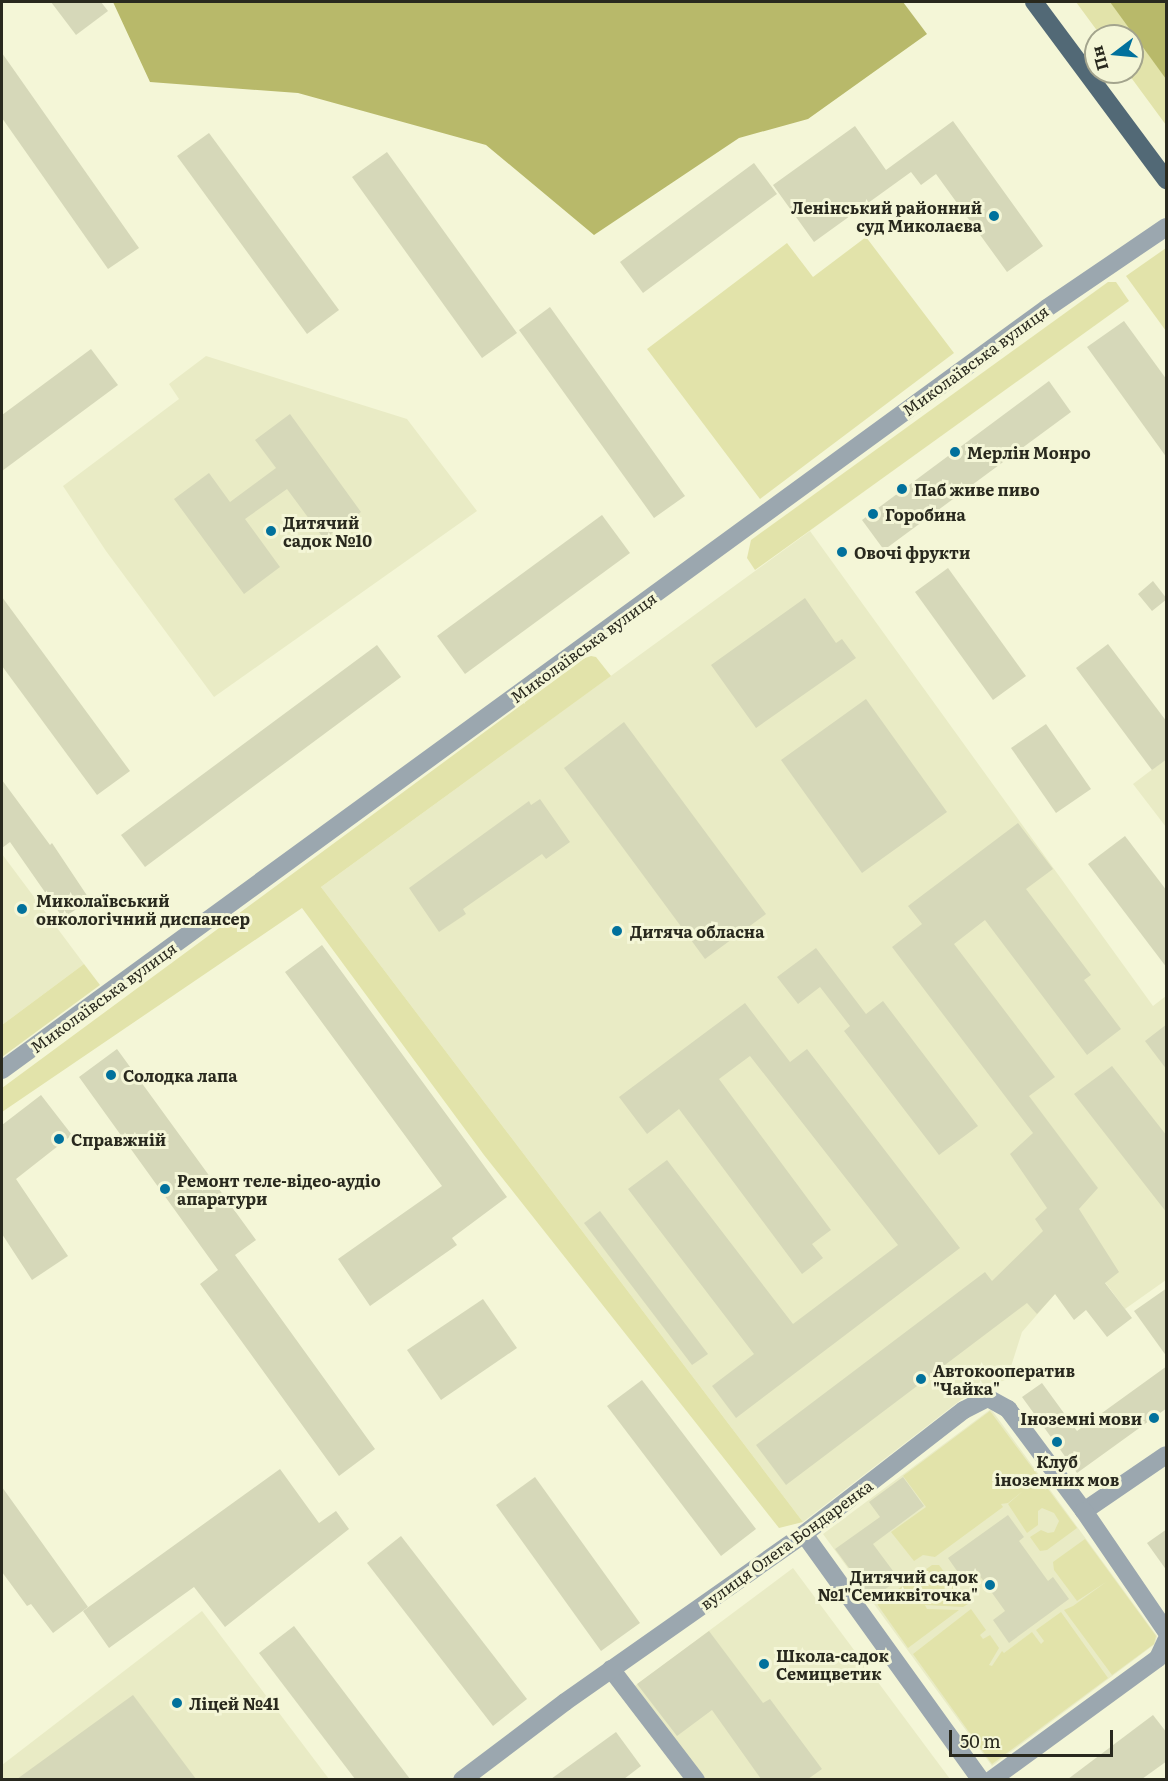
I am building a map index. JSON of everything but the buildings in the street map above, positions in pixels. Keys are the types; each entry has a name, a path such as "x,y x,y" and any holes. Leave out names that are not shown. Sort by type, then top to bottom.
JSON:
{"main road":[{"path":"1034,2 1167,180"}],"street":[{"name":"Миколаївська вулиця","path":"2,1070 1047,308 1167,227"},
{"name":"вулиця Олега Бондаренка","path":"462,1779 611,1669 804,1534 964,1410 988,1398 1008,1409 1084,1511 1167,1631"},
{"path":"1084,1511 1167,1455"},
{"path":"804,1534 981,1779"},
{"path":"991,1779 1158,1658 1167,1641"},
{"path":"611,1669 696,1779"}],"shaded area":[{"path":"113,2 903,2 927,34 808,119 739,138 594,235 486,145 298,93 150,82"},
{"path":"1076,2 1166,2 1166,125 1136,84 1144,84 1144,24 1092,24"},
{"path":"1110,2 1166,2 1166,79 1144,49 1144,24 1126,24"},
{"path":"866,237 954,353 760,499 647,349 787,243 813,277"},
{"path":"1166,248 1166,331 1126,276"},
{"path":"1108,282 1116,282 1129,301 755,570 747,558 751,540"},
{"name":"Дитячий садок №10","path":"206,356 407,419 477,511 214,697 106,551 63,486 179,399 169,384"},
{"path":"810,531 1153,1006 1166,996 1166,1280 1125,1309 1093,1266 1055,1294 1022,1332 1007,1379 962,1399 803,1522 321,887"},
{"path":"596,657 611,676 321,887 803,1522 779,1528 484,1155 302,908 2,1112 2,1088 585,658"},
{"path":"1166,759 1166,827 1133,784"},
{"name":"Миколаївський онкологічний диспансер","path":"2,854 84,964 2,1025"},
{"path":"84,964 100,985 2,1057 2,1025"},
{"name":"Дитячий садок №1\"Семиквіточка\"","path":"991,1409 1157,1636 1155,1644 992,1766 823,1534"},
{"path":"990,1411 1077,1528 1047,1550 1040,1551 1030,1537 1041,1530 1048,1533 1054,1532 1059,1521 1054,1513 1042,1508 1038,1511 1038,1525 1027,1533 1008,1504 1023,1491 1008,1503 1001,1504 1003,1507 935,1557 923,1555 914,1561 891,1532 926,1507 903,1476"},
{"path":"1085,1539 1156,1636 1154,1644 1112,1675 1064,1610 1106,1582 1077,1601 1054,1570 1053,1562"},
{"path":"932,1565 939,1565 968,1604 963,1607 925,1605 927,1609 959,1610 908,1648 877,1604"},
{"name":"Школа-садок Семицветик","path":"793,1568 950,1779 705,1779 635,1686"},
{"path":"971,1609 986,1630 980,1635 983,1639 990,1635 999,1648 989,1665 992,1666 1002,1651 1004,1653 1032,1632 1041,1644 1044,1641 1036,1630 1061,1612 1108,1678 992,1764 913,1654"},
{"name":"Ліцей №41","path":"202,1611 329,1779 2,1780 2,1765"}],"place":[{"name":"Ленінський районний суд Миколаєва","path":"994,216"},
{"name":"Мерлін Монро","path":"955,452"},
{"name":"Паб живе пиво","path":"902,489"},
{"name":"Горобина","path":"873,514"},
{"name":"Дитячий садок №10","path":"271,531"},
{"name":"Овочі фрукти","path":"842,552"},
{"name":"Миколаївський онкологічний диспансер","path":"22,909"},
{"name":"Дитяча обласна","path":"617,931"},
{"name":"Солодка лапа","path":"111,1075"},
{"name":"Справжній","path":"59,1139"},
{"name":"Ремонт теле-відео-аудіо апаратури","path":"165,1189"},
{"name":"Автокооператив \"Чайка\"","path":"921,1379"},
{"name":"Іноземні мови","path":"1154,1418"},
{"name":"Клуб іноземних мов","path":"1057,1442"},
{"name":"Дитячий садок №1\"Семиквіточка\"","path":"990,1585"},
{"name":"Школа-садок Семицветик","path":"764,1664"},
{"name":"Ліцей №41","path":"177,1703"}]}
